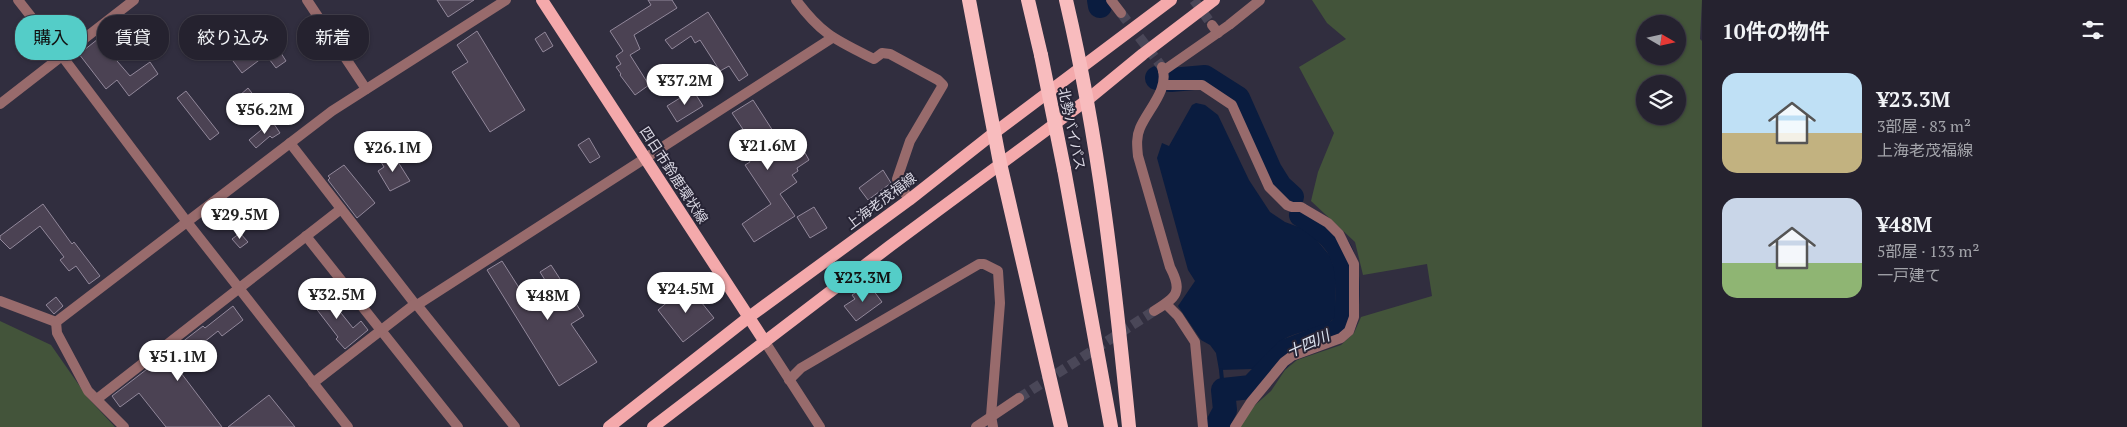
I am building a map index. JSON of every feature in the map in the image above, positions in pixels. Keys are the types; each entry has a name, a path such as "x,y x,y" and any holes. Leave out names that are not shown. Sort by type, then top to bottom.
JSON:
{"highway":[{"path":"969,0 1000,163 1061,427"},
{"name":"北勢バイパス","path":"1028,0 1064,168 1112,427"},
{"path":"1066,0 1082,67 1106,221 1129,427"},
{"name":"北勢バイパス","path":"1083,265 1102,427"}],"main road":[{"name":"四日市鈴鹿環状線","path":"542,0 765,342"},
{"name":"上海老茂福線","path":"609,427 749,317 909,200 994,133 1171,0"},
{"path":"653,427 1000,163 1087,100 1214,0"}],"street":[{"path":"18,0 30,15"},
{"path":"87,37 134,0"},
{"path":"307,0 366,89"},
{"path":"56,322 332,111 506,0"},
{"path":"796,0 812,21 832,38 874,59 882,53 890,54 938,80 943,85 910,141 897,179 909,200"},
{"path":"1154,311 1166,304 1176,293 1178,282 1170,266 1138,156 1137,141 1140,128 1163,76 1215,29 1260,0"},
{"path":"313,383 416,304 832,38"},
{"path":"0,104 57,60"},
{"path":"65,60 187,222 348,427"},
{"path":"1163,76 1202,85 1232,105 1269,187 1286,204 1292,207 1301,206 1328,223 1338,234 1354,264 1354,317 1349,330 1341,338 1292,356 1251,402 1235,427"},
{"path":"290,143 341,210 515,427"},
{"path":"96,399 341,210"},
{"path":"306,236 458,427"},
{"path":"789,380 801,368 979,264 984,264 998,271 1000,303 992,422"},
{"path":"0,301 56,322"},
{"path":"1166,304 1178,316 1196,342 1203,427"},
{"path":"56,322 57,333 88,391 124,427"},
{"path":"765,342 820,427"},
{"path":"976,427 992,422 1019,398"}],"green space":[{"path":"1312,0 1702,0 1700,39 1702,41 1702,427 1239,427 1254,406 1271,391 1285,370 1297,360 1341,345 1354,333 1361,317 1432,296 1427,264 1363,275 1355,242 1311,201 1318,172 1334,133 1299,67 1346,39 1327,23"},
{"path":"0,321 51,345 88,398 115,427 0,427"}],"water":[{"path":"1196,103 1205,105 1218,115 1249,180 1270,212 1285,222 1304,229 1315,238 1330,256 1336,273 1335,318 1324,325 1283,340 1253,369 1219,370 1216,353 1210,345 1201,340 1178,306 1195,281 1188,270 1157,158 1162,143 1169,146 1192,105"}],"building":[{"path":"437,0 474,0 448,17"},
{"path":"648,0 672,0 677,8 634,35 640,49 630,55 649,85 635,95 616,67 621,64 616,56 623,51 610,31 651,5"},
{"path":"708,12 748,75 739,81 729,66 720,71 700,40 695,43 691,36 672,49 665,40"},
{"path":"477,31 525,110 490,132 452,72 468,62 457,45"},
{"path":"545,32 553,46 543,52 535,39"},
{"path":"97,40 97,60 116,60 130,76 150,62 158,74 129,96 117,80 106,89 84,60 87,60 87,48"},
{"path":"234,60 259,60 242,73 233,61"},
{"path":"270,60 285,60 286,61 276,68"},
{"path":"248,88 259,102 250,109 239,96"},
{"path":"693,90 703,106 677,122 667,106"},
{"path":"186,91 219,133 210,140 177,98"},
{"path":"753,100 791,159 804,151 809,160 797,168 798,171 792,175 797,182 780,194 795,216 754,242 742,224 771,204 745,165 750,162 747,156 757,150 732,113"},
{"path":"272,121 280,133 272,138 270,136 256,148 249,140"},
{"path":"589,138 600,157 590,163 578,145"},
{"path":"393,154 410,181 390,191 378,171 384,167 381,162"},
{"path":"344,165 375,203 357,218 328,180 330,178 328,176"},
{"path":"883,170 891,183 868,200 859,188"},
{"path":"43,204 72,244 74,242 100,276 89,284 76,266 69,271 60,260 64,257 40,226 10,249 0,239 0,236"},
{"path":"814,207 827,228 810,238 797,217"},
{"path":"240,233 248,242 240,248 232,239"},
{"path":"502,261 523,294 545,280 540,272 551,265 584,316 571,324 597,362 559,386 487,270"},
{"path":"870,286 882,302 856,321 844,306 855,299 852,295 861,289 863,292"},
{"path":"689,287 714,318 683,342 658,310 670,300 668,298 676,291 680,295"},
{"path":"321,288 353,328 361,321 368,330 345,349 308,298"},
{"path":"56,297 63,306 54,314 46,305"},
{"path":"233,306 243,320 222,336 218,331 175,365 222,427 166,427 139,393 120,407 112,396 203,326 205,328"},
{"path":"269,395 295,427 228,427"}],"waterway":[{"name":"十四川","path":"1099,0 1100,6"},
{"name":"十四川","path":"1157,78 1171,80 1205,77 1238,98 1270,170 1280,186 1292,197"},
{"name":"十四川","path":"1216,427 1225,410 1223,390 1251,387 1286,351 1340,330 1346,320 1348,289 1345,262 1340,251 1326,233 1301,215"},
{"path":"1221,370 1223,390"}],"tunnel":[{"path":"1194,0 1212,25"},
{"path":"1121,13 1162,67"},
{"path":"1019,398 1154,311"}]}
